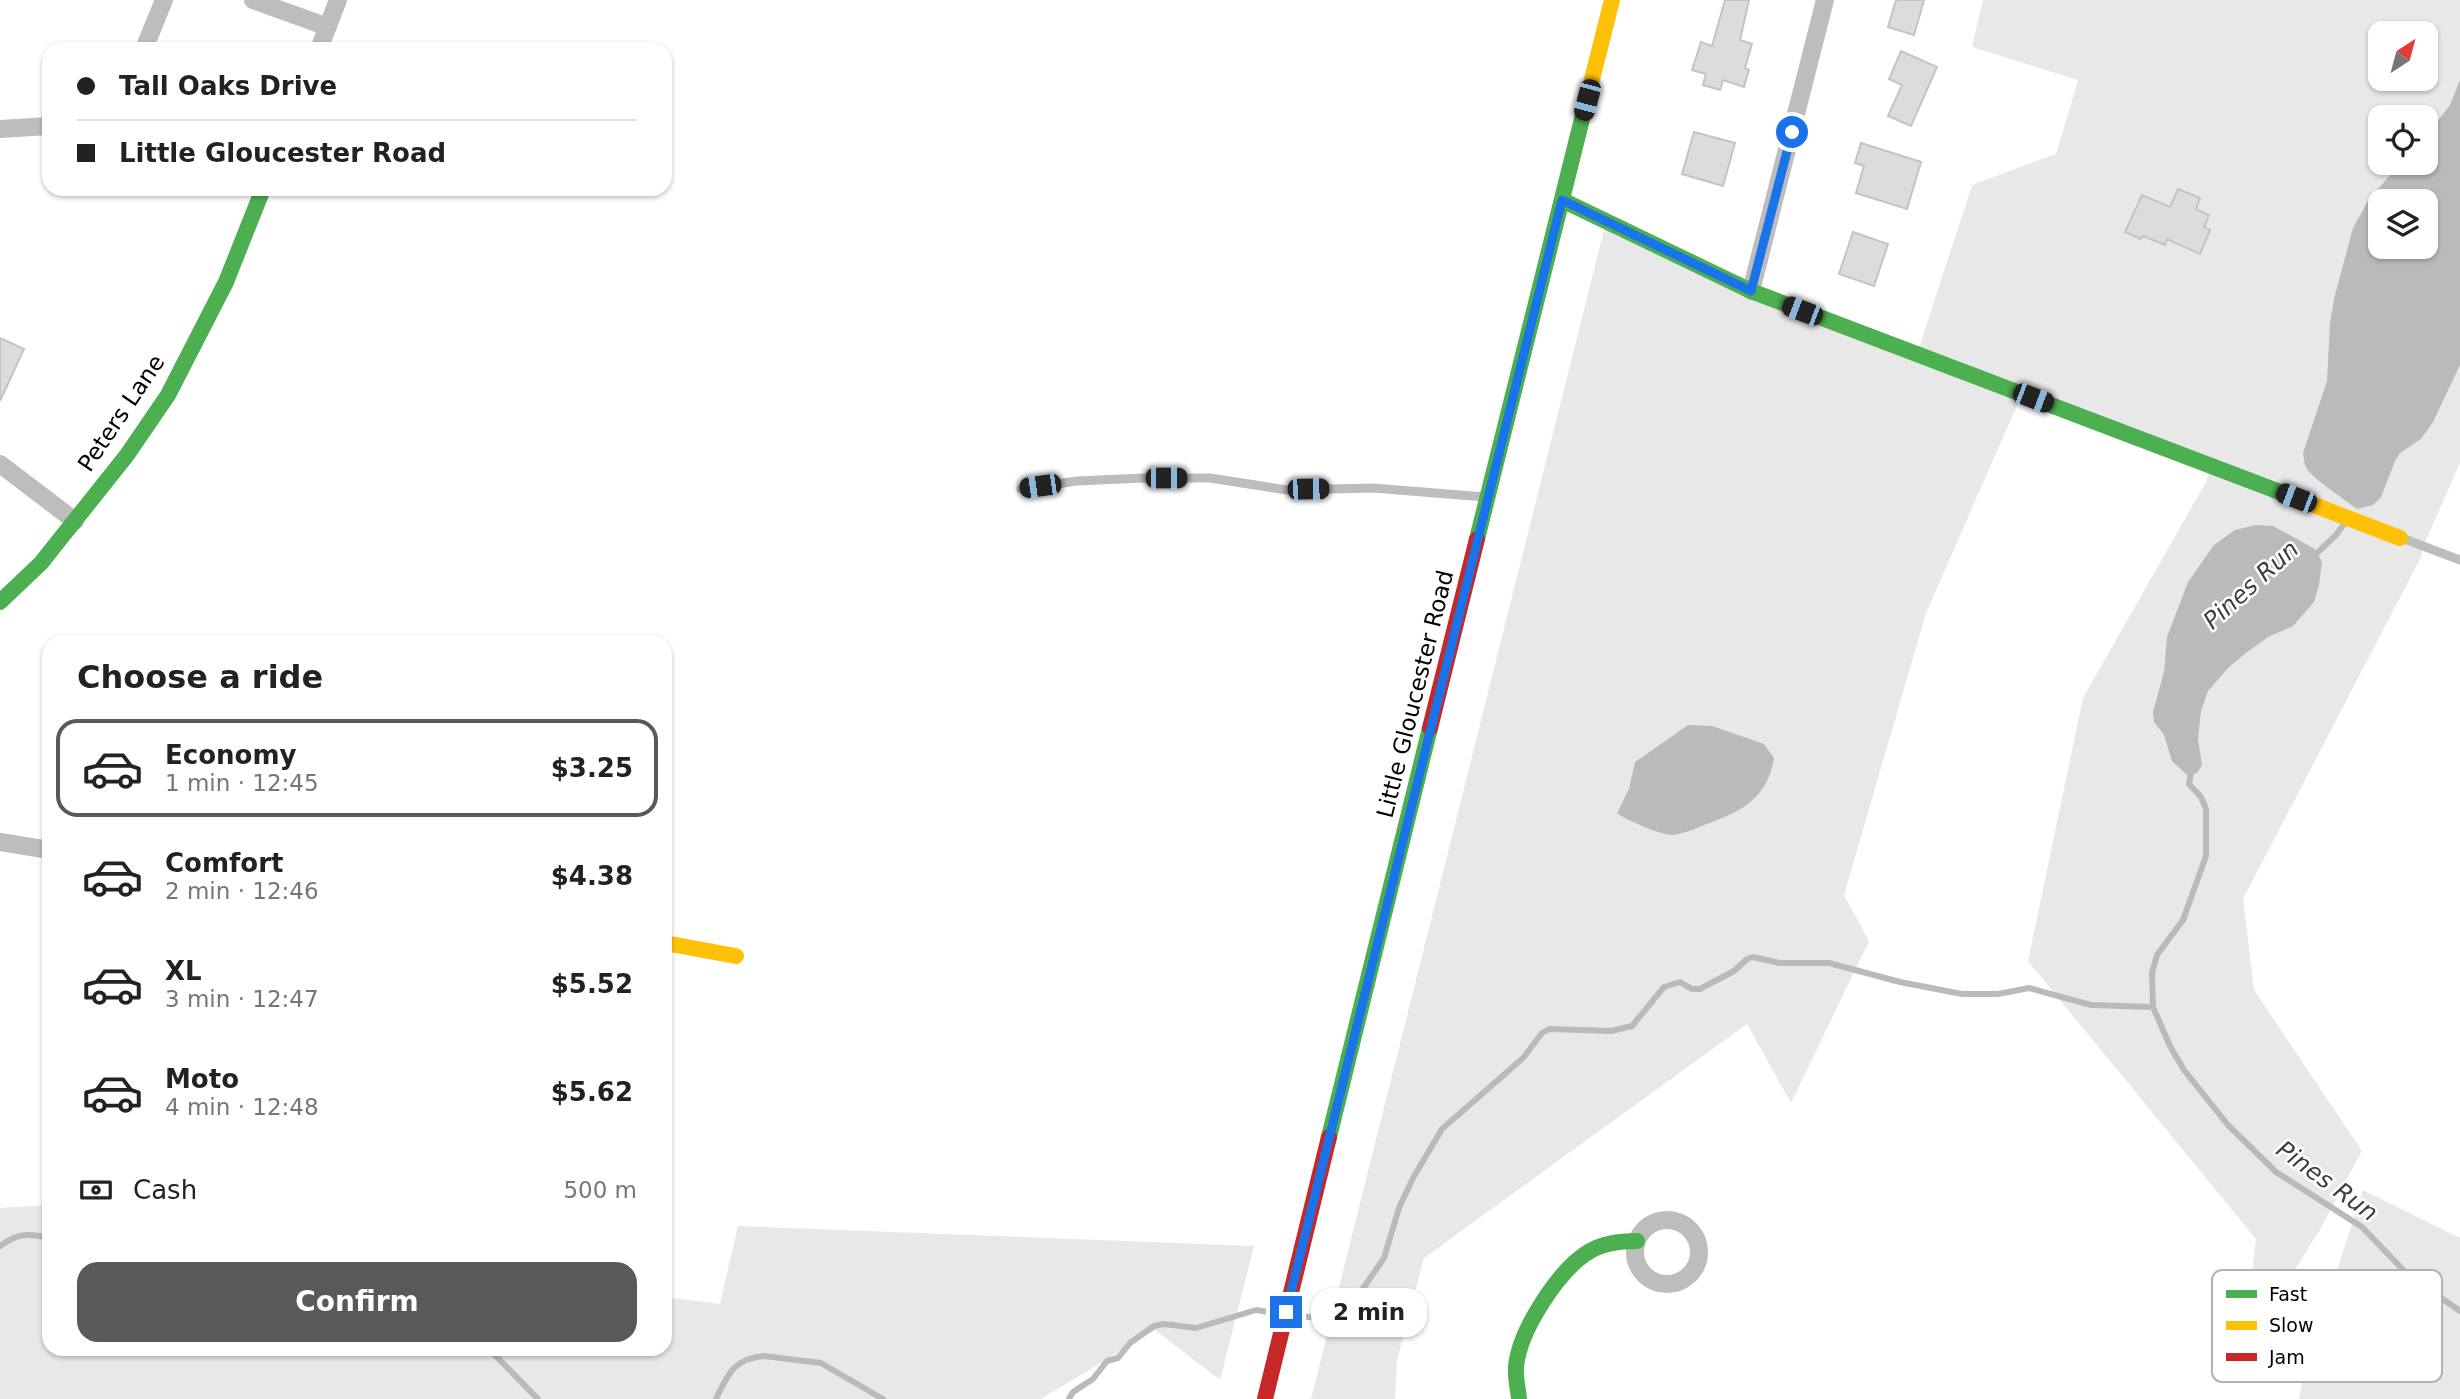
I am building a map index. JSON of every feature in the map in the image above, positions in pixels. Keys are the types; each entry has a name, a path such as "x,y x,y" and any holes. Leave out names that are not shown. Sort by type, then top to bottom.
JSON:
{"street":[{"path":"147,42 164,0"},
{"path":"253,0 328,27"},
{"path":"322,42 338,0"},
{"name":"Little Gloucester Road","path":"1265,1399 1612,0"},
{"path":"1751,291 1825,0"},
{"path":"0,129 42,126"},
{"name":"Peters Lane","path":"0,602 41,563 127,455 168,395 226,282 260,196"},
{"path":"1562,200 1751,291 2400,538"},
{"path":"0,464 75,521"},
{"path":"0,842 42,849"},
{"path":"672,944 736,956"},
{"path":"1519,1399 1516,1364 1528,1327 1563,1277 1584,1255 1597,1247 1622,1241 1637,1241"}],"lane":[{"path":"1021,489 1077,481 1210,478 1287,490 1373,488 1487,497"},
{"path":"2400,538 2460,560"}],"shaded area":[{"path":"1983,0 2460,0 2460,463 2420,559 2243,899 2254,990 2362,1151 2321,1228 2295,1270 2252,1270 2256,1239 2028,961 2083,698 2206,482 2214,461 2022,394 1926,613 1844,895 1869,941 1791,1103 1747,1024 1424,1258 1397,1360 1395,1399 1311,1399 1605,226 1918,351 1972,185 2056,154 2078,80 1972,47"},
{"path":"2363,1190 2460,1238 2460,1399 2299,1399 2302,1382 2442,1382 2442,1270 2337,1270"},
{"path":"42,1205 42,1356 672,1356 672,1298 720,1304 738,1226 1254,1246 1220,1380 1155,1330 1041,1399 0,1399 0,1208"}],"water":[{"path":"2460,80 2460,365 2433,422 2421,439 2400,453 2395,461 2381,497 2373,505 2357,509 2311,474 2305,466 2303,453 2327,381 2334,299 2353,228 2368,201 2368,259 2438,259 2438,189 2378,189 2390,175 2438,175 2438,120 2450,105"},
{"path":"2256,525 2273,526 2315,549 2322,562 2319,585 2314,602 2293,626 2270,636 2247,652 2228,668 2208,691 2201,711 2198,739 2202,765 2197,773 2187,775 2172,761 2164,735 2154,722 2153,712 2164,672 2167,637 2188,582 2214,545 2235,530"},
{"path":"1688,725 1712,726 1764,744 1774,758 1765,784 1758,794 1729,815 1680,834 1660,833 1617,813 1629,789 1635,762"}],"building":[{"path":"1725,0 1749,0 1740,40 1752,44 1745,68 1749,70 1744,87 1723,80 1720,90 1703,85 1706,74 1692,70 1701,42 1712,46"},
{"path":"1896,0 1924,0 1914,35 1888,27"},
{"path":"1901,51 1937,67 1911,126 1888,116 1902,85 1889,79"},
{"path":"1694,132 1735,143 1723,186 1682,174"},
{"path":"1861,143 1921,162 1907,209 1856,193 1864,166 1855,163"},
{"path":"2178,189 2200,198 2196,209 2209,215 2204,227 2210,230 2200,254 2167,239 2165,245 2125,232 2142,195 2170,207"},
{"path":"1853,232 1888,244 1874,286 1839,274"},
{"path":"0,338 24,349 0,401"}],"waterway":[{"name":"Pines Run","path":"2313,557 2346,521"},
{"name":"Pines Run","path":"2192,767 2189,784 2201,797 2206,809 2206,856 2183,920 2157,955 2152,973 2153,1007 2184,1070 2228,1125 2276,1172 2362,1227 2403,1270"},
{"path":"1291,1315 1335,1320 1346,1313 1384,1258 1399,1208 1442,1129 1523,1058 1542,1033 1549,1029 1611,1031 1632,1026 1664,987 1680,982 1692,989 1700,989 1734,971 1753,957 1780,963 1829,963 1900,982 1962,994 1998,994 2029,988 2091,1005 2153,1007"},
{"path":"0,1246 23,1235 42,1236"},
{"name":"Pines Run","path":"2442,1299 2460,1311"},
{"path":"1069,1399 1073,1392 1093,1379 1107,1361 1118,1358 1130,1343 1154,1326 1164,1324 1196,1328 1256,1310 1281,1314"},
{"path":"496,1356 538,1399"},
{"path":"716,1399 728,1375 738,1364 764,1356 821,1363 883,1399"}],"traffic: fast":[{"path":"1477,539 1585,107"},
{"path":"0,602 41,563 127,455 168,395 226,282 260,196"},
{"path":"1562,200 1751,291 2306,502"},
{"path":"1329,1137 1430,728"},
{"path":"1519,1399 1516,1371 1519,1352 1524,1336 1542,1302 1566,1272 1590,1251 1613,1243 1637,1241"}],"traffic: slow":[{"path":"1585,107 1612,0"},
{"path":"2306,502 2400,538"},
{"path":"672,944 736,956"}],"traffic: jam":[{"path":"1430,728 1477,539"},
{"path":"1265,1399 1329,1137"}],"route":[{"path":"1286,1312 1562,200 1751,291 1792,132"}]}
